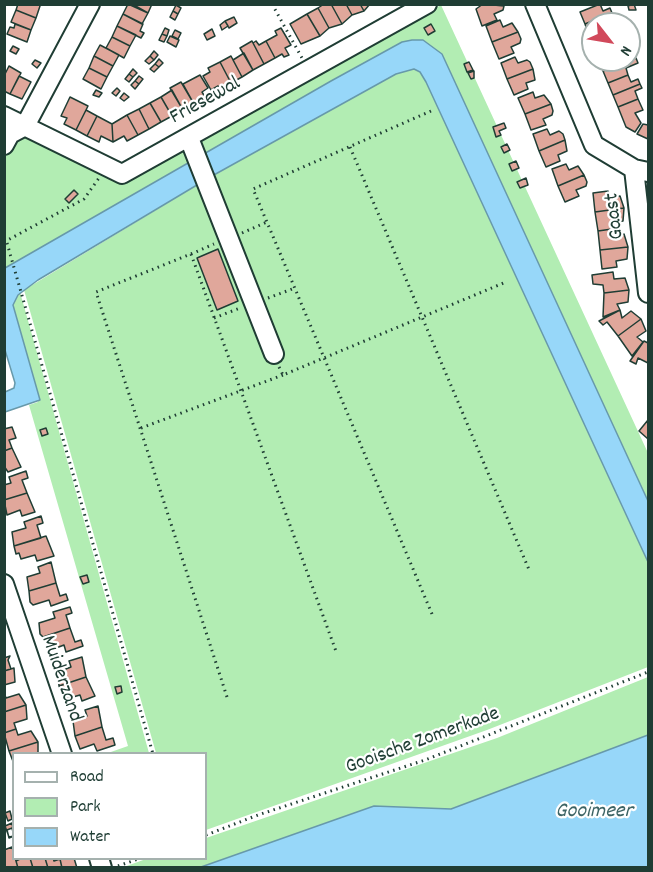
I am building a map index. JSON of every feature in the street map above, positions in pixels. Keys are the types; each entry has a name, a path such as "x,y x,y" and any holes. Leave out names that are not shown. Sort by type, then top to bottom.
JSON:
{"street":[{"path":"4,145 10,134 25,126 90,4"},
{"name":"Friesewal","path":"4,116 122,174 192,146 310,70 427,4"},
{"path":"535,4 594,145 641,171"},
{"path":"192,146 274,354"},
{"name":"Gaast","path":"641,171 648,293"},
{"name":"Muiderzand","path":"4,584 10,622 62,752"}],"path":[{"path":"272,4 310,70"},
{"path":"431,111 253,189 432,614"},
{"path":"350,147 530,572"},
{"path":"105,166 84,200 6,243 153,752"},
{"path":"227,698 96,292 191,254 338,654"},
{"path":"140,428 325,358 506,282"},
{"path":"274,354 282,375"},
{"name":"Gooische Zomerkade","path":"207,835 258,815 424,760 648,672"},
{"path":"113,867 135,860"}],"green space":[{"path":"441,5 648,453 648,501 442,54 402,42 203,155 198,143 208,134"},
{"path":"414,69 420,72 426,82 648,562 648,667 487,730 207,830 207,752 156,752 24,290 202,182 222,224 233,222 212,176 396,74"},
{"path":"25,136 123,184 183,148 193,160 5,268 4,157 10,144"},
{"path":"20,292 149,752 111,752 128,746 29,405 38,402 13,305"},
{"path":"648,677 648,735 451,809 374,806 201,867 121,868 143,860 207,860 207,838 497,738"}],"water":[{"path":"423,40 442,54 648,501 648,562 426,82 420,72 414,69 396,74 212,176 38,280 18,295 13,305 40,400 5,412 5,392 14,388 15,383 5,350 5,268 331,81 402,42"},
{"name":"Gooimeer","path":"648,735 648,867 201,867 374,806 451,809"}],"building":[{"path":"18,4 40,6 36,18 16,10"},
{"path":"128,4 148,13 142,24 123,14"},
{"path":"132,4 152,4 148,13"},
{"path":"324,4 331,4 342,24 329,28 318,8"},
{"path":"331,4 346,4 352,15 342,24"},
{"path":"346,4 360,4 364,11 352,15"},
{"path":"360,4 370,4 364,11"},
{"path":"483,4 504,6 503,10 494,14 497,20 482,26 476,9"},
{"path":"600,4 603,11 610,8 612,12 581,12 581,14 580,12"},
{"path":"634,4 636,10 629,10 628,6"},
{"path":"176,5 181,8 178,14 173,11"},
{"path":"318,8 329,28 320,36 307,14"},
{"path":"16,10 36,18 31,30 11,22"},
{"path":"173,11 178,14 175,20 170,17"},
{"path":"123,14 143,24 140,31 144,33 141,38 117,26"},
{"path":"307,14 320,36 301,44 290,24"},
{"path":"234,17 237,23 229,28 225,21"},
{"path":"500,20 503,27 512,23 518,32 492,42 486,26"},
{"path":"225,21 228,26 222,30 220,25"},
{"path":"15,24 31,30 27,42 7,34 10,27 14,28"},
{"path":"431,24 435,31 428,35 424,28"},
{"path":"117,26 136,35 130,46 112,37"},
{"path":"165,28 169,30 167,36 162,34"},
{"path":"281,28 291,45 285,48 289,55 284,57 282,54 275,58 266,41 277,35 275,31"},
{"path":"212,29 215,36 207,40 204,34"},
{"path":"175,30 181,33 178,39 172,36"},
{"path":"518,32 521,39 520,43 511,47 514,53 499,59 492,42"},
{"path":"162,34 167,36 164,42 159,40"},
{"path":"170,36 179,40 176,47 167,42"},
{"path":"112,37 130,46 124,58 106,48"},
{"path":"252,41 264,64 253,70 240,48"},
{"path":"256,41 259,45 266,41 275,58 264,64 253,43"},
{"path":"100,45 119,55 113,66 94,56"},
{"path":"13,46 19,49 16,54 10,51"},
{"path":"154,51 158,55 154,60 150,56"},
{"path":"244,53 253,70 242,77 233,60"},
{"path":"94,56 113,66 107,77 89,68"},
{"path":"150,56 154,60 149,64 145,61"},
{"path":"231,56 242,77 231,83 220,62"},
{"path":"515,57 518,63 527,60 530,62 533,69 507,79 501,63"},
{"path":"159,59 163,63 159,67 155,64"},
{"path":"35,60 41,63 37,68 32,64"},
{"path":"220,62 231,83 220,89 218,86 211,90 203,76 210,72 208,68"},
{"path":"469,62 473,70 467,72 464,64"},
{"path":"155,64 159,67 154,72 150,69"},
{"path":"9,66 21,73 10,94 4,91 4,76"},
{"path":"89,68 107,77 101,89 83,79"},
{"path":"133,69 137,73 133,77 129,74"},
{"path":"533,69 535,80 526,83 528,89 514,95 507,79"},
{"path":"474,71 474,78 471,79 468,73"},
{"path":"603,72 627,72 628,75 608,83"},
{"path":"129,74 133,77 129,82 125,79"},
{"path":"200,75 208,88 202,92 205,97 194,104 183,84"},
{"path":"628,75 631,82 638,79 640,84 613,95 608,83"},
{"path":"19,76 31,82 22,99 10,94"},
{"path":"139,76 143,79 139,84 135,81"},
{"path":"135,81 139,84 135,89 131,85"},
{"path":"181,82 194,104 183,110 170,88"},
{"path":"640,84 642,88 635,91 638,99 618,107 613,95"},
{"path":"117,88 120,91 116,96 112,93"},
{"path":"96,90 102,93 99,97 93,95"},
{"path":"172,90 183,110 172,116 161,97"},
{"path":"533,92 535,98 544,95 551,104 525,114 518,98"},
{"path":"124,93 129,97 124,101 120,98"},
{"path":"70,97 88,106 76,130 64,124 67,118 61,116"},
{"path":"161,97 172,116 161,122 150,103"},
{"path":"638,99 643,110 635,113 641,123 635,132 626,127 618,107"},
{"path":"150,103 161,122 149,129 139,109"},
{"path":"551,104 552,115 543,119 546,125 531,130 525,114"},
{"path":"139,109 149,129 138,135 127,115"},
{"path":"86,110 97,116 87,136 76,130"},
{"path":"127,115 138,135 127,141 124,136 113,142 112,124"},
{"path":"97,116 112,124 113,142 101,136 99,142 87,136"},
{"path":"504,123 506,128 499,131 501,135 496,137 493,127"},
{"path":"643,124 648,125 648,139 637,134"},
{"path":"547,129 550,135 559,131 565,140 539,151 533,134"},
{"path":"565,140 567,151 558,155 560,161 546,167 539,151"},
{"path":"507,144 510,150 504,153 501,147"},
{"path":"516,161 519,168 512,171 509,164"},
{"path":"566,164 569,170 578,166 584,175 558,186 552,169"},
{"path":"584,175 587,182 586,186 576,190 579,196 565,202 558,186"},
{"path":"526,178 528,185 520,188 517,182"},
{"path":"74,190 78,194 69,203 65,199"},
{"path":"608,191 609,198 620,196 624,208 595,212 593,193"},
{"path":"624,208 623,221 612,223 612,229 598,231 595,212"},
{"path":"612,229 613,236 624,234 628,247 600,250 598,231"},
{"path":"628,247 627,259 616,261 617,267 602,269 600,250"},
{"path":"218,249 238,301 217,310 197,258"},
{"path":"613,272 614,279 625,278 629,290 604,293 603,285 593,284 592,275"},
{"path":"629,290 628,302 617,304 620,310 603,317 604,293"},
{"path":"620,310 622,318 631,311 641,319 618,336 607,322 603,325 599,321"},
{"path":"641,319 646,331 637,337 643,342 632,356 618,336"},
{"path":"644,341 648,343 648,363 638,358 636,364 630,361"},
{"path":"648,420 648,439 639,431"},
{"path":"12,427 16,438 9,440 12,448 4,451 4,429"},
{"path":"46,428 48,434 42,436 40,430"},
{"path":"12,448 21,467 8,472 4,466 4,451"},
{"path":"26,471 28,478 22,480 27,493 4,500 4,485 11,483 9,477"},
{"path":"27,493 35,512 22,516 20,510 7,515 4,500"},
{"path":"41,516 43,523 37,525 41,538 14,546 12,532 26,528 24,522"},
{"path":"46,536 54,556 37,561 35,555 21,559 19,553 16,554 14,546"},
{"path":"51,562 56,583 29,591 27,577 40,573 38,567"},
{"path":"87,575 89,582 83,584 80,577"},
{"path":"56,583 60,596 66,594 68,600 51,606 49,600 33,605 30,602 29,591"},
{"path":"70,607 72,613 66,615 70,628 43,637 40,634 39,623 55,618 53,612"},
{"path":"70,628 75,642 81,640 83,646 66,652 64,645 51,650 43,637"},
{"path":"10,656 8,660 11,669 4,671 4,658"},
{"path":"82,657 86,677 59,686 58,672 71,667 69,661"},
{"path":"14,668 15,682 4,685 4,671"},
{"path":"86,677 95,696 82,701 80,695 66,699 59,686"},
{"path":"121,686 122,692 117,694 115,687"},
{"path":"4,692 6,698 19,694 26,705 4,712"},
{"path":"26,705 27,719 14,723 16,729 4,733 4,712"},
{"path":"98,706 102,727 75,736 73,721 87,716 85,710"},
{"path":"102,727 106,740 113,738 115,745 97,751 94,744 80,749 75,736"},
{"path":"16,729 18,735 31,731 38,742 9,751 4,733"},
{"path":"38,742 38,752 12,752 12,759 9,751"},
{"path":"10,811 12,819 8,821 5,813"},
{"path":"12,823 12,836 9,837 5,826"},
{"path":"12,828 12,837 9,838 7,830"},
{"path":"12,847 12,860 16,860 18,868 4,868 4,850"},
{"path":"31,860 33,868 18,868 16,861"},
{"path":"31,860 46,860 48,868 33,868"},
{"path":"46,860 60,860 62,868 48,868"},
{"path":"60,860 75,860 77,868 62,868"}]}
